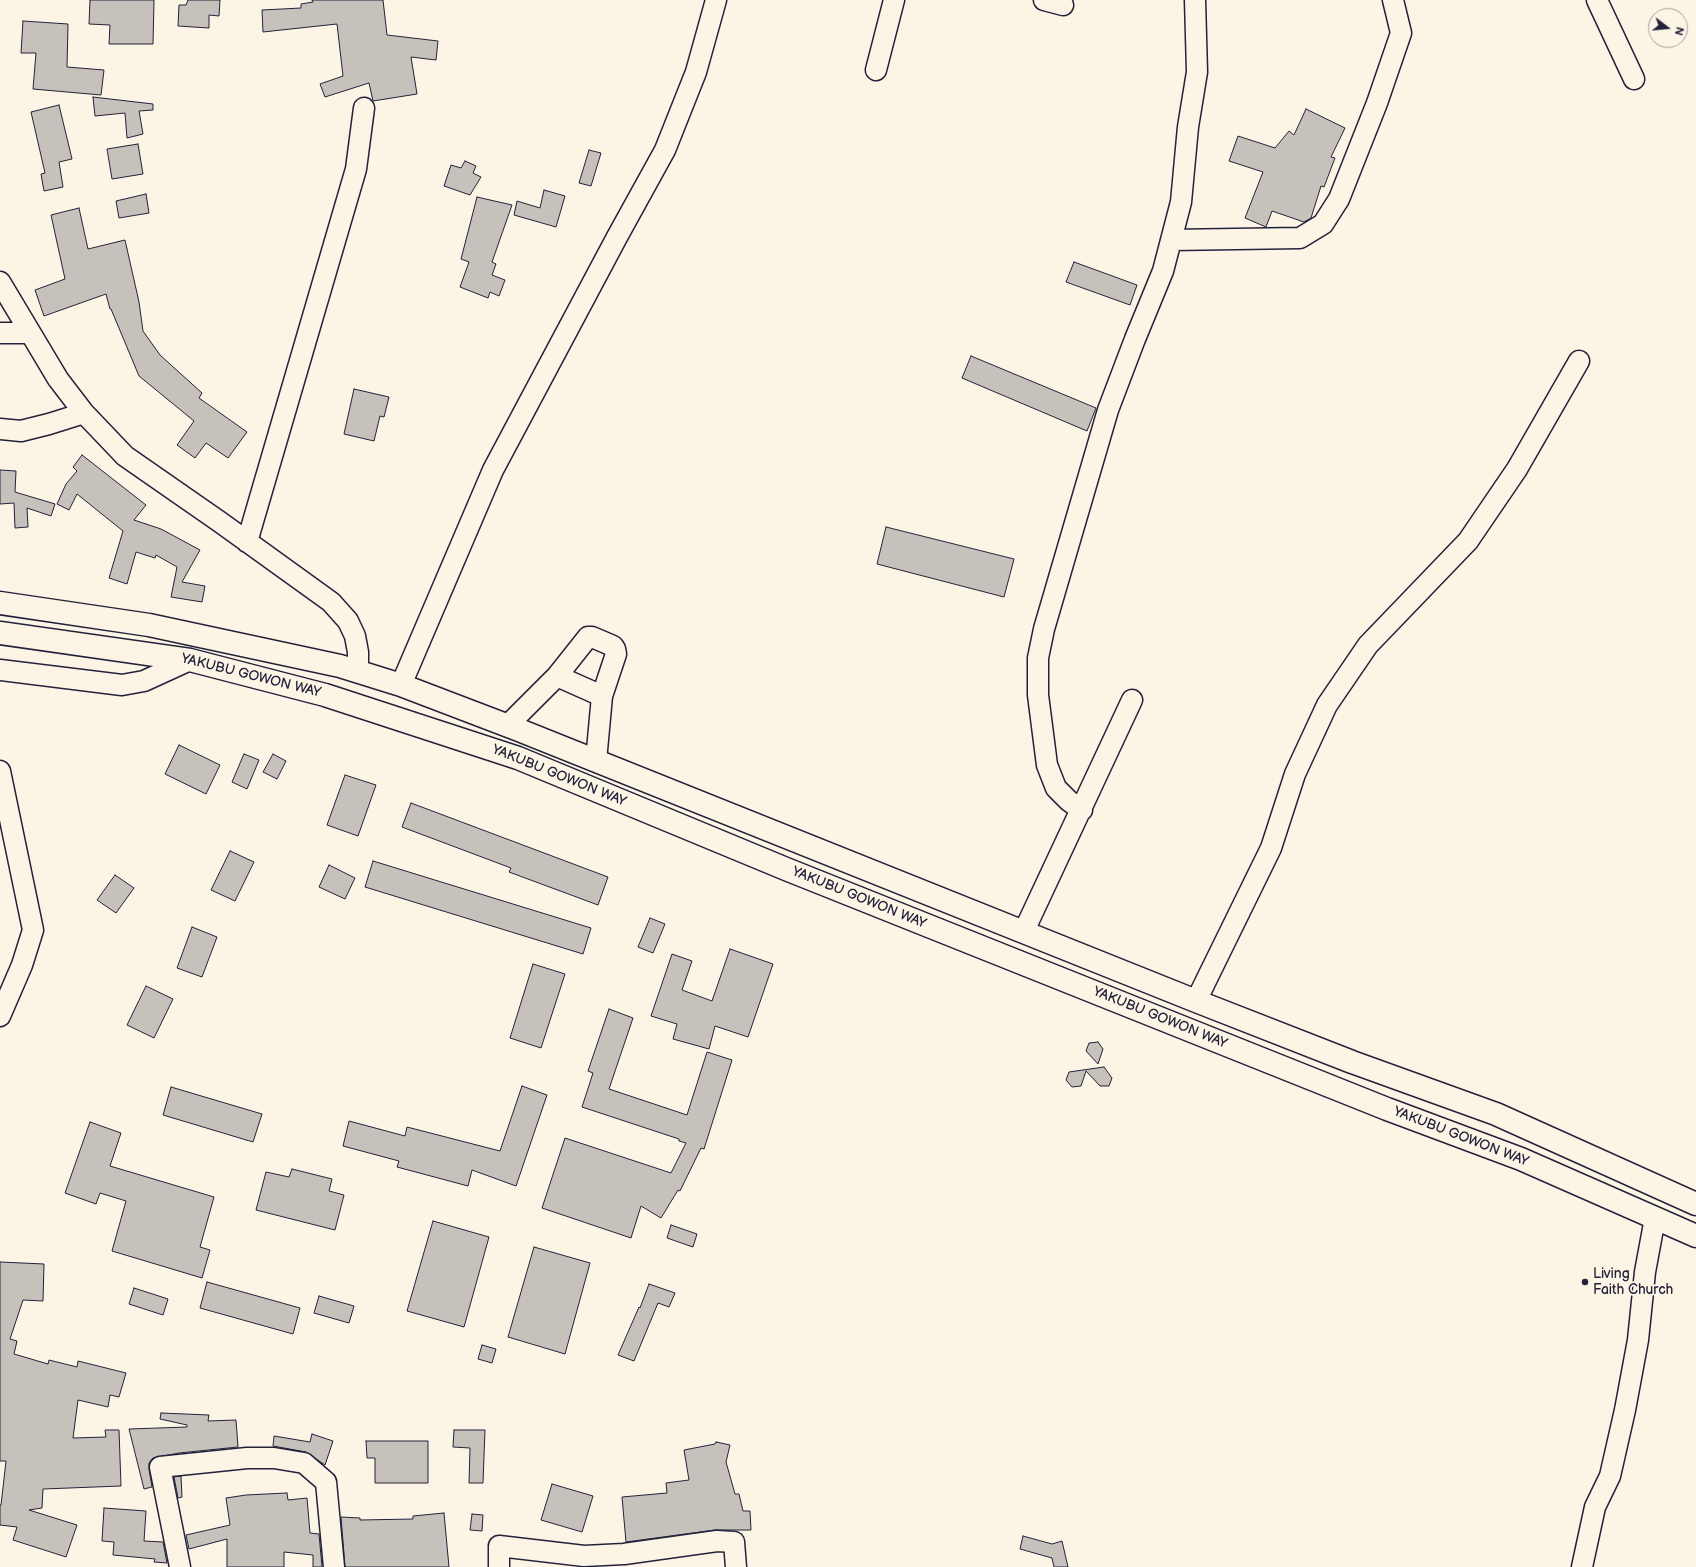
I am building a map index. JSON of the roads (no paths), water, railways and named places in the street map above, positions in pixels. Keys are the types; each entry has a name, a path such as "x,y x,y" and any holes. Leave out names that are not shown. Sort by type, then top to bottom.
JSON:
{"highway":[{"name":"YAKUBU GOWON WAY","path":"0,603 149,625 358,671 401,685 1024,931 1196,1001 1352,1062 1496,1114 1696,1204"},
{"name":"YAKUBU GOWON WAY","path":"0,633 190,660 326,695 518,758 927,925 1387,1109 1521,1159 1696,1236"},
{"path":"927,925 937,897"}],"street":[{"path":"401,685 493,470 665,150 696,72 716,0"},
{"path":"876,70 894,0"},
{"path":"1082,810 1069,801 1056,788 1047,764 1038,695 1038,658 1044,628 1108,410 1135,339 1164,271 1181,202 1188,127 1197,72 1195,0"},
{"path":"1171,240 1300,238 1323,224 1342,192 1377,103 1400,33 1393,0"},
{"path":"1597,0 1634,80"},
{"path":"248,542 356,169 364,108"},
{"path":"0,282 29,334 58,379 84,413 125,456 331,602 348,621 355,636 358,652 358,671"},
{"path":"0,333 29,334"},
{"path":"1196,1001 1271,848 1295,774 1327,706 1368,645 1468,541 1517,469 1579,361"},
{"path":"0,430 21,431 84,413"},
{"path":"507,726 557,676 588,637 592,637 613,646 616,649 616,654 602,696 596,761"},
{"path":"0,670 122,685 144,680 190,660"},
{"path":"557,676 602,696"},
{"path":"1024,931 1082,810 1132,700"},
{"path":"0,771 33,930 22,965 0,1016"},
{"path":"1582,1567 1595,1507 1610,1476 1626,1410 1638,1340 1645,1272 1655,1218"},
{"path":"180,1567 160,1467 247,1458 274,1458 304,1463 326,1482 334,1567"},
{"path":"499,1567 499,1546 584,1556 624,1554 717,1542 734,1542 736,1567"}],"place":[{"name":"Living Faith Church","path":"1585,1282"}]}
